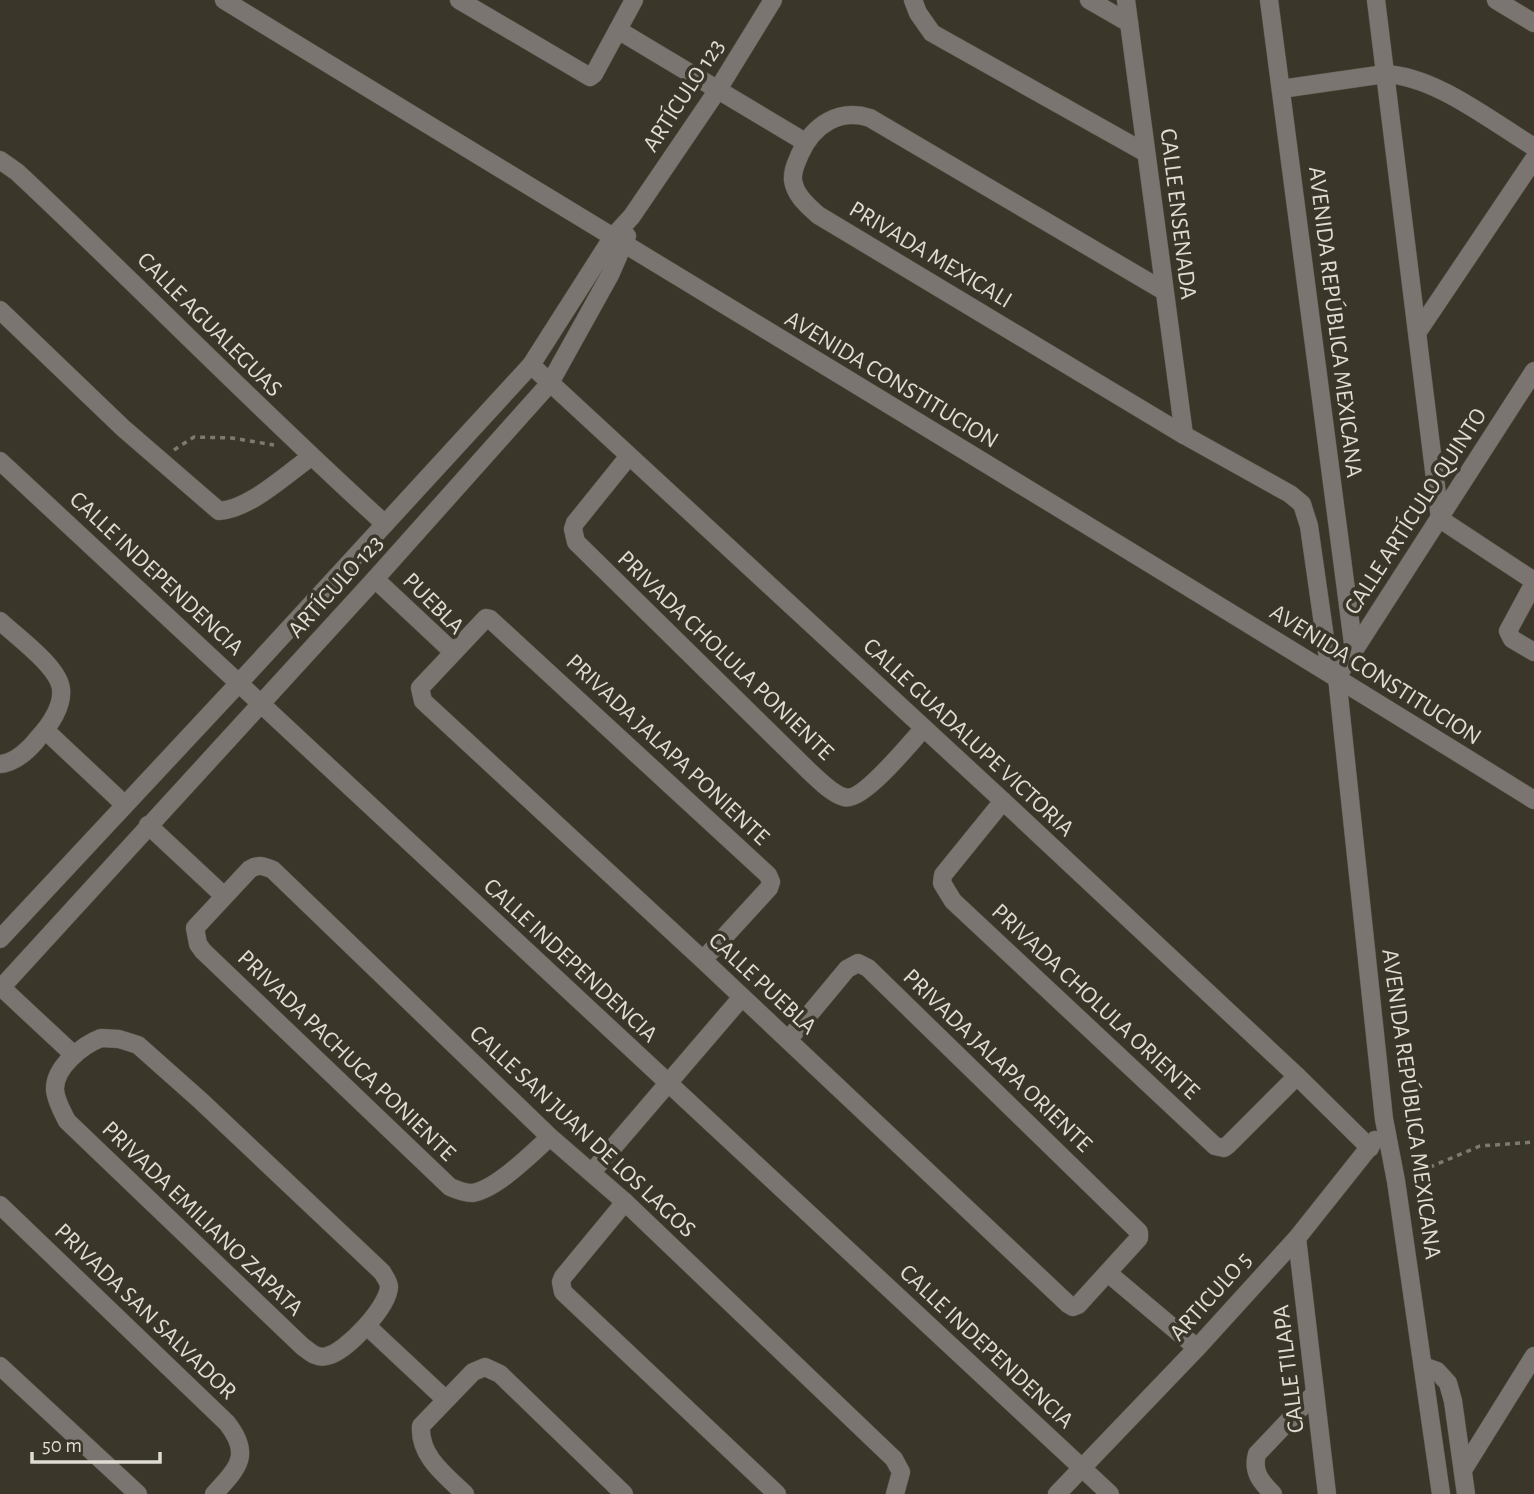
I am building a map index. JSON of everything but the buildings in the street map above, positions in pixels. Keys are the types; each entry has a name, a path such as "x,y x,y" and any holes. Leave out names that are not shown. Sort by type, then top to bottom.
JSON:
{"street":[{"name":"AVENIDA CONSTITUCION","path":"224,0 1534,800"},
{"path":"459,0 590,77 634,0"},
{"name":"ARTÍCULO 123","path":"1,988 375,579 550,383 632,216 717,91 773,0"},
{"path":"913,0 918,13 932,33 1146,153"},
{"path":"1089,0 1129,23"},
{"name":"CALLE ENSENADA","path":"1126,0 1184,435"},
{"name":"AVENIDA REPÚBLICA MEXICANA","path":"1269,0 1354,651"},
{"path":"1376,0 1419,330 1440,520 1534,582 1508,634 1534,652"},
{"path":"1496,0 1534,23"},
{"path":"618,30 805,142"},
{"path":"1281,89 1385,74 1402,75 1455,99 1534,147"},
{"name":"PRIVADA MEXICALI","path":"1164,291 859,114 838,115 823,123 805,142 793,170 796,190 805,204 818,215 1301,504 1309,526 1333,675"},
{"path":"1419,330 1534,159"},
{"name":"CALLE AGUALEGUAS","path":"0,160 17,172 121,270 307,453 385,524"},
{"name":"ARTÍCULO 123","path":"0,939 531,365 618,242"},
{"path":"0,310 155,456 219,511 244,505 307,453"},
{"name":"CALLE GUADALUPE VICTORIA","path":"531,365 1003,801 1297,1076 1370,1148"},
{"name":"CALLE ARTÍCULO QUINTO","path":"1333,675 1354,651 1534,371"},
{"name":"PRIVADA CHOLULA PONIENTE","path":"629,456 575,523 573,529 576,542 808,771 841,796 852,797 865,790 924,728"},
{"name":"CALLE INDEPENDENCIA","path":"0,461 1110,1494"},
{"name":"PUEBLA","path":"375,579 453,652 420,688 420,694"},
{"name":"PRIVADA JALAPA PONIENTE","path":"453,652 480,621 490,619 768,875 771,882 769,888 703,960"},
{"path":"0,621 45,662 61,686 58,708 46,730 27,750 13,760 0,764"},
{"name":"AVENIDA REPÚBLICA MEXICANA","path":"1333,675 1384,1119 1396,1181 1441,1494"},
{"name":"CALLE PUEBLA","path":"420,694 423,701 1068,1304 1073,1307 1078,1305 1108,1273"},
{"path":"46,730 125,805"},
{"name":"PRIVADA CHOLULA ORIENTE","path":"1003,801 943,875 942,883 947,893 983,929 1215,1146 1224,1148 1228,1145 1297,1076"},
{"path":"148,825 223,895"},
{"name":"CALLE SAN JUAN DE LOS LAGOS","path":"223,895 256,866 273,870 550,1137 625,1202 884,1449 898,1464 901,1472 895,1494"},
{"name":"PRIVADA PACHUCA PONIENTE","path":"223,895 195,928 198,944 203,951 450,1187 474,1193 489,1186 505,1176 550,1137"},
{"name":"PRIVADA JALAPA ORIENTE","path":"788,1040 847,969 858,963 868,968 1139,1232 1139,1238 1108,1273"},
{"path":"1,988 74,1055"},
{"path":"592,1172 742,997"},
{"name":"PRIVADA EMILIANO ZAPATA","path":"101,1038 119,1039 138,1045 201,1101 382,1272 389,1287 367,1326 346,1346 328,1356 318,1357 302,1346 67,1121 58,1104 55,1088 59,1075 74,1055 89,1043 101,1038"},
{"name":"ARTICULO 5","path":"1057,1494 1197,1348 1297,1237 1370,1148 1384,1119"},
{"path":"625,1202 563,1277 563,1292 777,1494"},
{"name":"PRIVADA SAN SALVADOR","path":"0,1205 228,1423 242,1448 239,1462 214,1494"},
{"name":"CALLE TILAPA","path":"1297,1237 1327,1494"},
{"path":"1108,1273 1197,1348"},
{"path":"367,1326 445,1399"},
{"path":"1463,1470 1534,1356"},
{"path":"0,1366 138,1494"},
{"path":"1423,1366 1437,1371 1448,1383 1466,1494"},
{"path":"465,1494 434,1464 420,1436 421,1426 473,1373 480,1368 489,1367 500,1374 624,1494"},
{"path":"1273,1494 1262,1482 1254,1465 1257,1454 1315,1393"}],"path":[{"path":"155,456 175,449 194,437 232,438 307,453"},
{"path":"1396,1181 1480,1146 1534,1142"}]}
